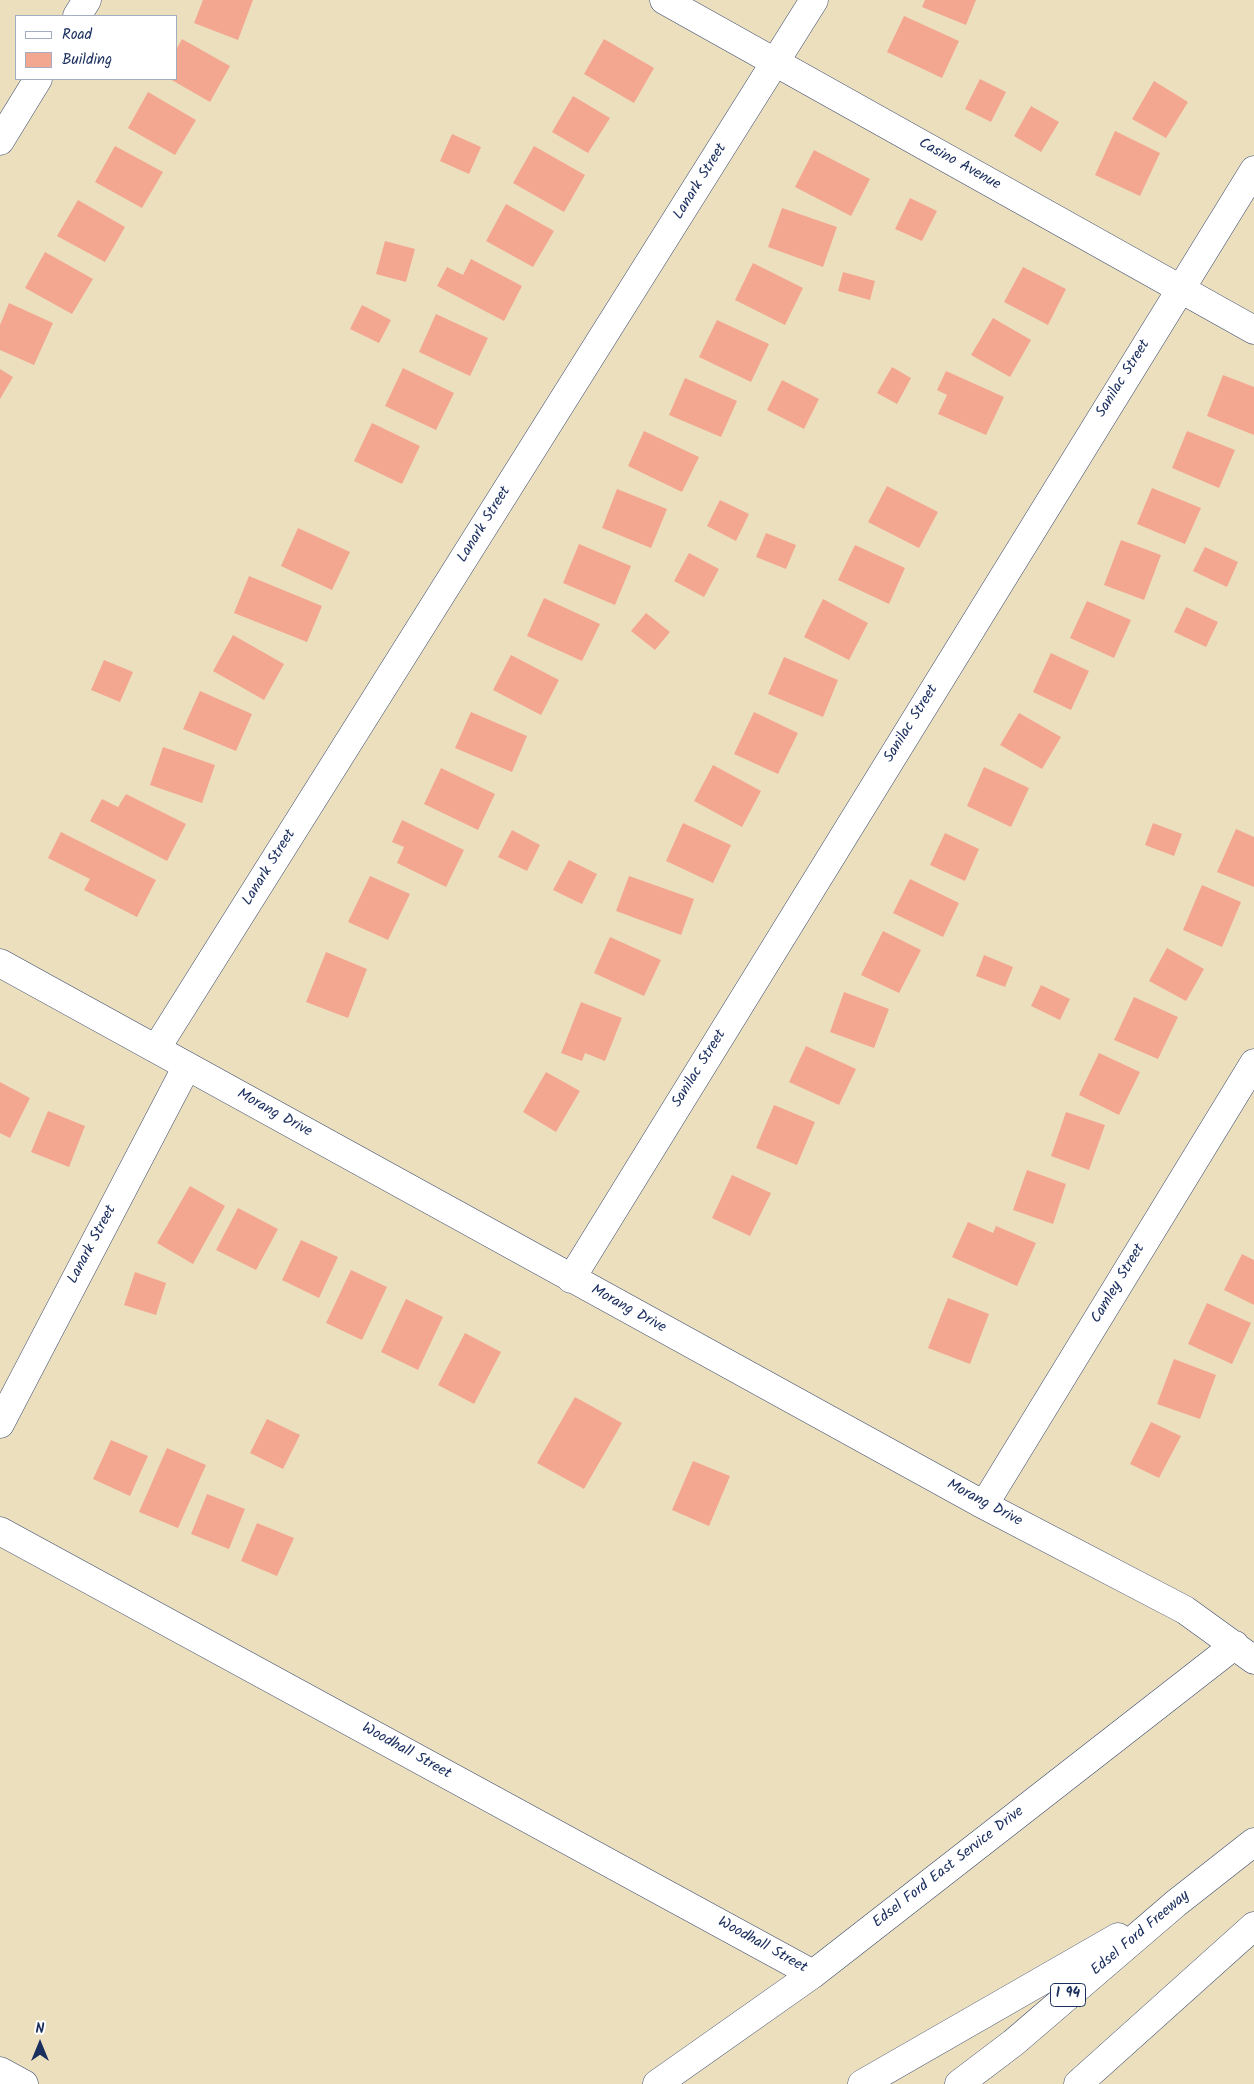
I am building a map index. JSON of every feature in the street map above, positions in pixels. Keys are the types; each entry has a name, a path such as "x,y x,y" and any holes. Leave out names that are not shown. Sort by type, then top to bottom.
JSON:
{"main road":[{"path":"78,15 87,0"},
{"name":"Casino Avenue","path":"664,0 1254,330"},
{"name":"Lanark Street","path":"156,1049 814,0"},
{"path":"0,141 37,80"},
{"name":"Sanilac Street","path":"571,1279 1254,170"},
{"name":"Morang Drive","path":"0,964 984,1505 1185,1610 1244,1652"},
{"name":"Camley Street","path":"984,1505 1254,1063"},
{"name":"Lanark Street","path":"0,1424 187,1066"},
{"name":"Woodhall Street","path":"0,1531 813,1974"},
{"name":"Edsel Ford East Service Drive","path":"657,2084 813,1974 1244,1652"},
{"name":"Edsel Ford Freeway","path":"959,2084 1013,2043 1175,1904 1254,1842"},
{"path":"862,2084 1175,1904"},
{"path":"1078,2084 1254,1926"},
{"path":"0,2071 24,2084"}],"building":[{"path":"203,0 253,0 238,40 194,23"},
{"path":"925,0 976,0 966,25 922,7"},
{"path":"904,16 959,41 942,78 887,52"},
{"path":"182,39 230,66 210,102 172,80 178,80 178,46"},
{"path":"604,39 654,68 634,103 584,74"},
{"path":"980,79 1006,92 991,122 965,109"},
{"path":"1154,81 1188,102 1166,138 1132,119"},
{"path":"148,92 196,120 175,155 128,128"},
{"path":"573,96 610,118 588,153 552,132"},
{"path":"1031,106 1059,122 1041,152 1014,136"},
{"path":"1115,131 1160,153 1140,196 1095,175"},
{"path":"452,134 481,147 469,174 440,161"},
{"path":"115,146 163,172 142,208 95,182"},
{"path":"534,146 585,175 564,212 513,183"},
{"path":"814,150 870,179 851,216 795,187"},
{"path":"910,198 937,211 922,241 895,229"},
{"path":"78,200 125,227 105,262 57,236"},
{"path":"506,204 554,231 533,267 486,241"},
{"path":"782,208 837,227 823,267 768,247"},
{"path":"385,241 415,249 406,282 376,274"},
{"path":"45,252 93,279 72,314 25,288"},
{"path":"471,259 522,286 504,321 437,286 447,267 463,275"},
{"path":"753,263 803,288 785,325 735,300"},
{"path":"1023,267 1066,289 1048,325 1004,302"},
{"path":"843,272 875,281 870,300 838,291"},
{"path":"9,303 53,323 34,365 0,350 0,325"},
{"path":"362,305 391,320 379,343 350,329"},
{"path":"436,314 488,338 470,376 419,352"},
{"path":"993,318 1031,340 1010,377 971,355"},
{"path":"717,320 769,344 751,382 699,357"},
{"path":"892,367 911,378 897,404 877,393"},
{"path":"403,368 454,393 436,430 385,406"},
{"path":"0,369 13,377 0,399"},
{"path":"946,371 1004,397 986,435 938,414 947,395 937,390"},
{"path":"1223,375 1254,387 1254,435 1207,416"},
{"path":"685,378 737,401 721,437 669,415"},
{"path":"782,380 819,399 804,429 767,410"},
{"path":"372,423 420,446 402,484 354,461"},
{"path":"644,431 699,457 682,492 628,466"},
{"path":"1187,431 1235,450 1219,488 1172,468"},
{"path":"887,486 938,512 919,548 868,522"},
{"path":"1152,488 1201,508 1185,544 1137,524"},
{"path":"617,489 667,509 651,548 602,528"},
{"path":"720,500 749,514 736,541 707,526"},
{"path":"298,528 350,552 332,590 281,566"},
{"path":"766,533 796,545 786,569 756,557"},
{"path":"1121,540 1161,555 1144,600 1104,585"},
{"path":"579,544 631,566 615,605 563,583"},
{"path":"855,545 905,568 889,604 838,580"},
{"path":"1205,547 1238,562 1227,587 1193,571"},
{"path":"689,553 719,569 704,597 674,581"},
{"path":"249,576 322,606 307,642 234,613"},
{"path":"544,598 600,624 582,661 527,636"},
{"path":"823,599 868,623 849,660 804,637"},
{"path":"1087,601 1131,620 1114,658 1070,638"},
{"path":"1186,607 1218,622 1206,647 1174,632"},
{"path":"646,613 670,632 655,650 631,631"},
{"path":"233,635 284,664 264,700 213,671"},
{"path":"1051,653 1089,671 1071,710 1033,692"},
{"path":"511,655 559,680 541,715 493,690"},
{"path":"784,657 838,680 823,717 768,694"},
{"path":"104,660 133,672 120,702 91,690"},
{"path":"200,691 252,714 236,751 183,729"},
{"path":"471,712 527,736 512,772 455,748"},
{"path":"754,712 798,733 778,774 734,754"},
{"path":"1019,713 1061,737 1042,769 1000,745"},
{"path":"163,747 215,765 202,803 150,785"},
{"path":"713,765 761,791 742,827 694,801"},
{"path":"984,767 1029,788 1011,827 967,806"},
{"path":"441,768 495,794 478,830 424,804"},
{"path":"126,794 186,824 167,861 90,821 102,799 118,807"},
{"path":"402,820 464,850 446,887 397,863 404,847 392,842"},
{"path":"683,823 731,845 713,883 666,861"},
{"path":"1153,823 1182,834 1174,856 1145,845"},
{"path":"1236,829 1254,837 1254,887 1217,872"},
{"path":"512,830 540,845 527,871 498,857"},
{"path":"61,832 156,880 137,917 84,890 90,879 48,858"},
{"path":"945,833 979,849 965,881 930,865"},
{"path":"569,860 597,874 582,904 553,890"},
{"path":"370,876 410,894 388,940 348,922"},
{"path":"629,876 694,899 681,935 616,911"},
{"path":"910,879 959,903 943,937 893,913"},
{"path":"1202,885 1241,902 1222,947 1183,930"},
{"path":"883,931 921,950 899,993 861,975"},
{"path":"610,937 661,960 644,996 594,973"},
{"path":"1167,948 1204,969 1186,1001 1149,981"},
{"path":"326,952 367,969 348,1018 306,1002"},
{"path":"984,955 1013,967 1005,987 976,976"},
{"path":"1041,985 1070,999 1060,1020 1031,1006"},
{"path":"844,992 889,1009 874,1048 830,1032"},
{"path":"1134,997 1178,1017 1158,1059 1114,1040"},
{"path":"581,1002 622,1018 605,1061 585,1053 582,1061 561,1053"},
{"path":"806,1046 856,1069 839,1105 789,1082"},
{"path":"1099,1053 1140,1072 1119,1115 1079,1095"},
{"path":"546,1072 580,1091 556,1132 523,1112"},
{"path":"0,1082 30,1098 10,1138 0,1133"},
{"path":"774,1105 815,1122 797,1165 756,1148"},
{"path":"48,1111 85,1126 69,1167 31,1152"},
{"path":"1066,1112 1105,1125 1089,1170 1051,1156"},
{"path":"1027,1170 1066,1184 1053,1224 1013,1210"},
{"path":"732,1175 771,1193 750,1236 712,1218"},
{"path":"190,1186 225,1206 193,1264 157,1243"},
{"path":"238,1208 278,1229 256,1270 216,1250"},
{"path":"968,1222 993,1233 996,1226 1036,1243 1017,1286 952,1257"},
{"path":"301,1240 338,1257 319,1298 282,1280"},
{"path":"1242,1254 1254,1260 1254,1305 1224,1290"},
{"path":"351,1270 387,1287 362,1340 326,1323"},
{"path":"135,1272 166,1283 156,1315 124,1305"},
{"path":"948,1298 989,1314 970,1364 928,1348"},
{"path":"406,1299 443,1317 418,1370 381,1352"},
{"path":"1207,1303 1251,1323 1232,1364 1188,1344"},
{"path":"465,1333 501,1352 474,1404 438,1385"},
{"path":"1174,1359 1216,1375 1200,1419 1157,1404"},
{"path":"575,1397 622,1423 584,1489 537,1463"},
{"path":"267,1419 300,1435 283,1469 250,1453"},
{"path":"1151,1422 1181,1436 1159,1478 1130,1464"},
{"path":"111,1440 148,1456 130,1496 93,1479"},
{"path":"167,1448 206,1465 178,1528 139,1512"},
{"path":"693,1461 730,1476 709,1526 672,1510"},
{"path":"207,1494 245,1509 229,1549 191,1534"},
{"path":"257,1523 294,1538 277,1576 241,1561"}]}
